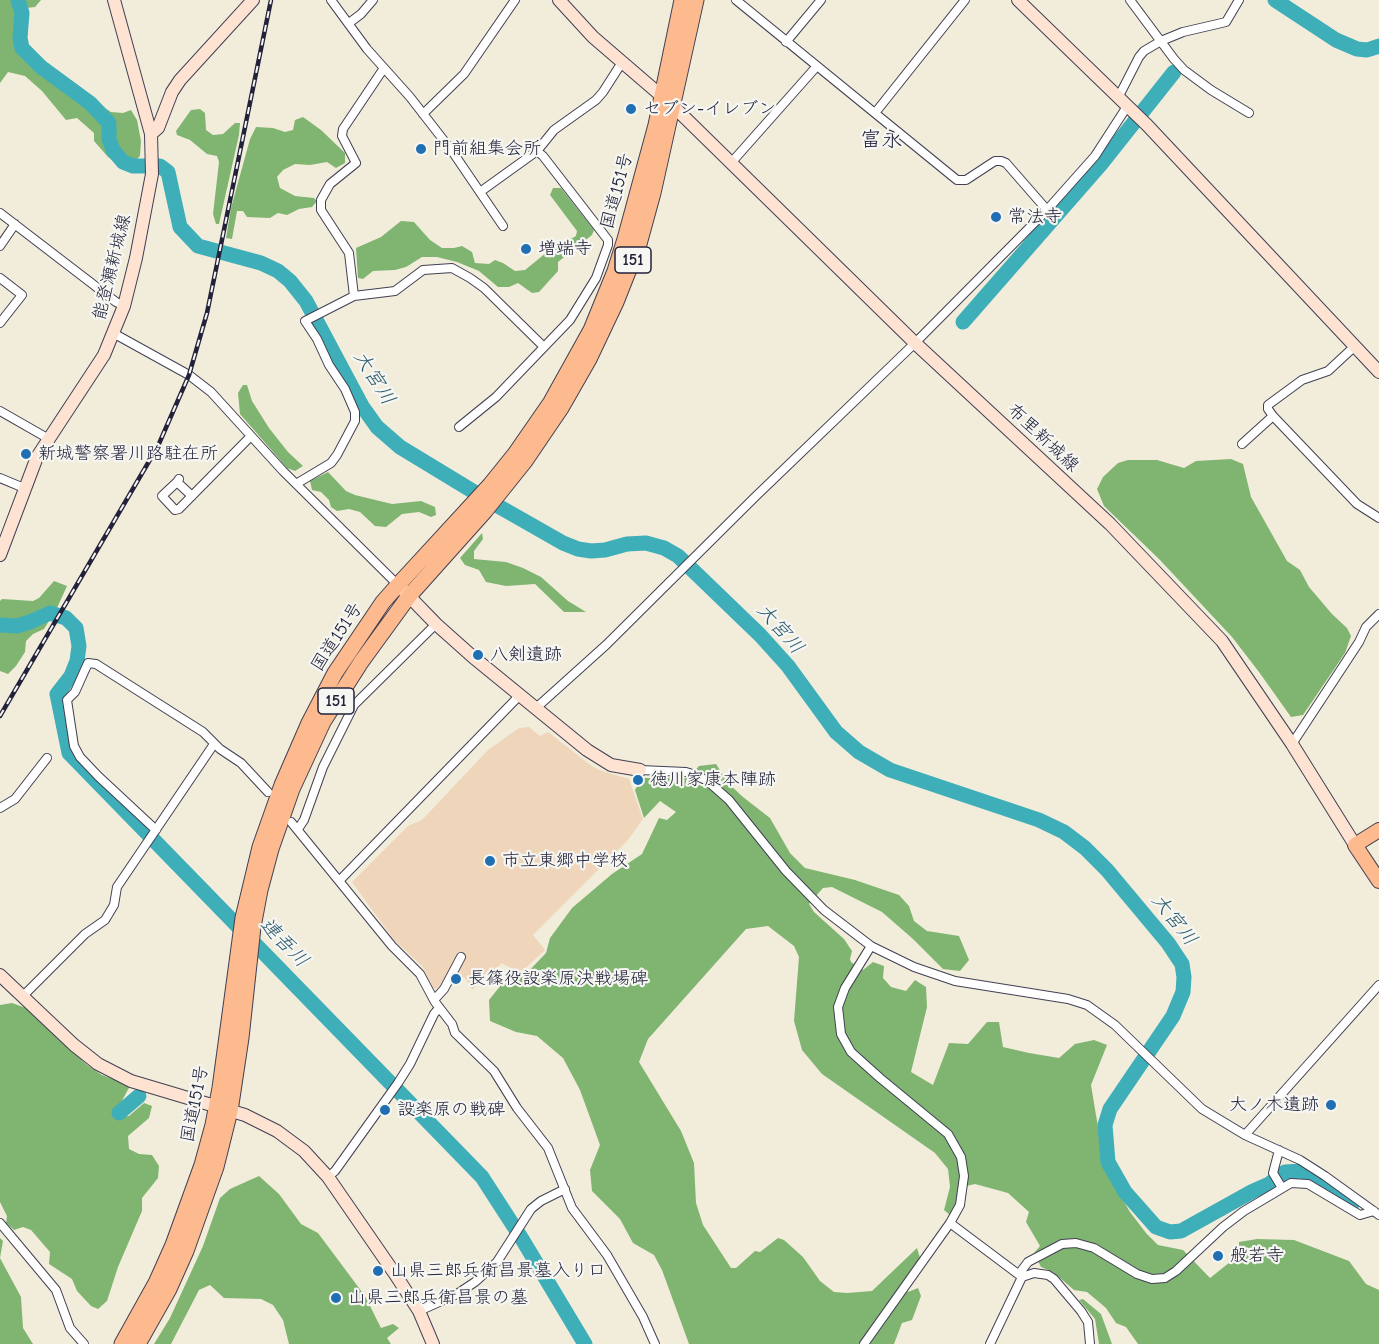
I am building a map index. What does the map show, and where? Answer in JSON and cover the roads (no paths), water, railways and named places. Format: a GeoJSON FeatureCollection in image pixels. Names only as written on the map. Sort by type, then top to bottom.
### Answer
{"type":"FeatureCollection","features":[{"type":"Feature","properties":{"kind":"highway","name":"国道151号"},"geometry":{"type":"LineString","coordinates":[[667,100],[682,0]]}},
{"type":"Feature","properties":{"kind":"highway","name":"国道151号"},"geometry":{"type":"LineString","coordinates":[[138,1344],[169,1289],[186,1251],[216,1167],[243,953],[269,818],[302,740],[335,673],[398,585],[495,488],[565,378],[591,330],[608,290],[625,239],[656,125],[667,100],[696,0]]}},
{"type":"Feature","properties":{"kind":"highway","name":"国道151号"},"geometry":{"type":"LineString","coordinates":[[248,922],[292,789],[308,753],[339,696],[384,628],[478,507]]}},
{"type":"Feature","properties":{"kind":"highway","name":"国道151号"},"geometry":{"type":"LineString","coordinates":[[122,1344],[173,1245],[223,1108]]}},
{"type":"Feature","properties":{"kind":"main road"},"geometry":{"type":"LineString","coordinates":[[1379,830],[1355,845],[1379,881]]}},
{"type":"Feature","properties":{"kind":"street","name":"能登瀬新城線"},"geometry":{"type":"LineString","coordinates":[[0,555],[37,457],[96,369],[113,333],[124,306],[136,258],[152,174],[151,134],[114,0]]}},
{"type":"Feature","properties":{"kind":"street"},"geometry":{"type":"LineString","coordinates":[[151,134],[158,128],[172,92],[180,80],[253,0]]}},
{"type":"Feature","properties":{"kind":"street"},"geometry":{"type":"LineString","coordinates":[[331,0],[423,114],[503,226]]}},
{"type":"Feature","properties":{"kind":"street"},"geometry":{"type":"LineString","coordinates":[[349,23],[361,14],[373,0]]}},
{"type":"Feature","properties":{"kind":"street"},"geometry":{"type":"LineString","coordinates":[[423,114],[464,74],[515,0]]}},
{"type":"Feature","properties":{"kind":"street","name":"布里新城線"},"geometry":{"type":"LineString","coordinates":[[559,0],[593,37],[667,100],[915,343],[1110,524],[1222,641],[1292,744],[1355,845]]}},
{"type":"Feature","properties":{"kind":"street"},"geometry":{"type":"LineString","coordinates":[[736,0],[957,180],[966,180],[995,161],[1006,163],[1047,210]]}},
{"type":"Feature","properties":{"kind":"street"},"geometry":{"type":"LineString","coordinates":[[786,42],[821,0]]}},
{"type":"Feature","properties":{"kind":"street"},"geometry":{"type":"LineString","coordinates":[[874,113],[965,0]]}},
{"type":"Feature","properties":{"kind":"street"},"geometry":{"type":"LineString","coordinates":[[1018,0],[1148,125],[1379,372]]}},
{"type":"Feature","properties":{"kind":"street"},"geometry":{"type":"LineString","coordinates":[[1130,0],[1184,70],[1249,113]]}},
{"type":"Feature","properties":{"kind":"street"},"geometry":{"type":"LineString","coordinates":[[536,708],[606,645],[915,343],[1047,210],[1095,156],[1127,105],[1139,57],[1144,51],[1183,32],[1226,22],[1239,0]]}},
{"type":"Feature","properties":{"kind":"street"},"geometry":{"type":"LineString","coordinates":[[480,192],[537,151],[554,130],[603,92],[624,63]]}},
{"type":"Feature","properties":{"kind":"street"},"geometry":{"type":"LineString","coordinates":[[731,163],[817,66]]}},
{"type":"Feature","properties":{"kind":"street"},"geometry":{"type":"LineString","coordinates":[[354,296],[349,253],[321,210],[321,200],[330,184],[356,163],[342,136],[343,129],[384,68]]}},
{"type":"Feature","properties":{"kind":"street"},"geometry":{"type":"LineString","coordinates":[[459,427],[496,397],[570,320],[596,278],[608,245],[608,240],[537,151]]}},
{"type":"Feature","properties":{"kind":"street"},"geometry":{"type":"LineString","coordinates":[[0,213],[97,288],[124,306]]}},
{"type":"Feature","properties":{"kind":"street"},"geometry":{"type":"LineString","coordinates":[[0,246],[15,224]]}},
{"type":"Feature","properties":{"kind":"street"},"geometry":{"type":"LineString","coordinates":[[296,484],[331,463],[355,421],[356,412],[305,321],[354,296],[395,291],[423,270],[452,268],[484,288],[544,347]]}},
{"type":"Feature","properties":{"kind":"street"},"geometry":{"type":"LineString","coordinates":[[0,278],[22,295],[0,323]]}},
{"type":"Feature","properties":{"kind":"street"},"geometry":{"type":"LineString","coordinates":[[113,333],[189,375],[211,392],[296,484],[436,624],[600,760],[622,768],[686,772],[699,776],[729,800],[786,871],[824,910],[871,946],[914,967],[955,981],[1068,999],[1088,1005],[1115,1025],[1202,1109],[1245,1135],[1279,1150],[1325,1176],[1376,1213]]}},
{"type":"Feature","properties":{"kind":"street"},"geometry":{"type":"LineString","coordinates":[[1355,346],[1328,371],[1302,380],[1268,405],[1268,409],[1357,504],[1379,518]]}},
{"type":"Feature","properties":{"kind":"street"},"geometry":{"type":"LineString","coordinates":[[0,411],[49,439]]}},
{"type":"Feature","properties":{"kind":"street"},"geometry":{"type":"LineString","coordinates":[[1242,444],[1274,416]]}},
{"type":"Feature","properties":{"kind":"street"},"geometry":{"type":"LineString","coordinates":[[192,496],[178,480],[162,496],[176,510],[179,509],[192,496],[251,436]]}},
{"type":"Feature","properties":{"kind":"street"},"geometry":{"type":"LineString","coordinates":[[0,478],[24,488]]}},
{"type":"Feature","properties":{"kind":"street"},"geometry":{"type":"LineString","coordinates":[[1292,744],[1359,642],[1366,627],[1379,614]]}},
{"type":"Feature","properties":{"kind":"street"},"geometry":{"type":"LineString","coordinates":[[298,829],[304,820],[323,768],[354,705],[436,624]]}},
{"type":"Feature","properties":{"kind":"street"},"geometry":{"type":"LineString","coordinates":[[155,831],[98,776],[80,757],[74,746],[66,700],[75,692],[88,663],[96,664],[184,718],[241,764],[268,792]]}},
{"type":"Feature","properties":{"kind":"street"},"geometry":{"type":"LineString","coordinates":[[340,880],[520,695]]}},
{"type":"Feature","properties":{"kind":"street"},"geometry":{"type":"LineString","coordinates":[[23,996],[85,934],[105,920],[114,905],[117,887],[214,744]]}},
{"type":"Feature","properties":{"kind":"street"},"geometry":{"type":"LineString","coordinates":[[0,808],[15,799],[47,758]]}},
{"type":"Feature","properties":{"kind":"street"},"geometry":{"type":"LineString","coordinates":[[291,822],[392,945],[420,974],[460,1040],[494,1071],[522,1116],[548,1148],[572,1208],[607,1255],[647,1324],[655,1344]]}},
{"type":"Feature","properties":{"kind":"street"},"geometry":{"type":"LineString","coordinates":[[864,1344],[950,1223],[960,1205],[964,1176],[961,1157],[948,1134],[851,1052],[841,1034],[838,1007],[845,988],[871,946]]}},
{"type":"Feature","properties":{"kind":"street"},"geometry":{"type":"LineString","coordinates":[[434,1000],[444,988],[461,957]]}},
{"type":"Feature","properties":{"kind":"street"},"geometry":{"type":"LineString","coordinates":[[0,975],[74,1045],[98,1064],[131,1080],[223,1108],[260,1122],[290,1140],[319,1165],[328,1177],[419,1311],[434,1344]]}},
{"type":"Feature","properties":{"kind":"street"},"geometry":{"type":"LineString","coordinates":[[1245,1135],[1379,985]]}},
{"type":"Feature","properties":{"kind":"street"},"geometry":{"type":"LineString","coordinates":[[328,1177],[335,1172],[398,1083],[439,1008]]}},
{"type":"Feature","properties":{"kind":"street"},"geometry":{"type":"LineString","coordinates":[[1279,1150],[1273,1173],[1281,1186]]}},
{"type":"Feature","properties":{"kind":"street"},"geometry":{"type":"LineString","coordinates":[[990,1344],[1028,1262],[1062,1244],[1076,1243],[1094,1248],[1137,1274],[1152,1279],[1165,1278],[1176,1271],[1237,1216],[1281,1186],[1300,1182],[1308,1184],[1360,1215],[1376,1213]]}},
{"type":"Feature","properties":{"kind":"street"},"geometry":{"type":"LineString","coordinates":[[419,1311],[458,1293],[475,1282],[496,1262],[531,1209],[541,1201],[565,1189]]}},
{"type":"Feature","properties":{"kind":"street"},"geometry":{"type":"LineString","coordinates":[[0,1223],[56,1290],[70,1328],[84,1344]]}},
{"type":"Feature","properties":{"kind":"street"},"geometry":{"type":"LineString","coordinates":[[950,1223],[1021,1275],[1034,1273],[1048,1275],[1054,1279],[1088,1322],[1090,1344]]}},
{"type":"Feature","properties":{"kind":"waterway","name":"大宮川"},"geometry":{"type":"LineString","coordinates":[[18,0],[22,13],[20,38],[22,48],[41,67],[90,103],[109,123],[109,139],[113,150],[123,162],[133,166],[160,166],[168,172],[180,227],[198,246],[261,263],[278,271],[290,281],[306,301],[362,406],[377,427],[400,447],[484,498],[563,543],[578,549],[605,550],[627,544],[646,543],[664,548],[678,556],[760,635],[788,666],[836,732],[859,752],[890,770],[1039,820],[1064,832],[1085,848],[1107,870],[1168,943],[1182,964],[1184,977],[1183,992],[1173,1016],[1110,1109],[1105,1125],[1108,1162],[1125,1192],[1156,1227],[1170,1232],[1181,1231],[1269,1184],[1285,1172],[1303,1171],[1317,1178],[1352,1204]]}},
{"type":"Feature","properties":{"kind":"waterway"},"geometry":{"type":"LineString","coordinates":[[1275,0],[1336,40],[1357,49],[1367,50],[1379,46]]}},
{"type":"Feature","properties":{"kind":"waterway"},"geometry":{"type":"LineString","coordinates":[[963,322],[1101,164],[1174,72]]}},
{"type":"Feature","properties":{"kind":"waterway","name":"連吾川"},"geometry":{"type":"LineString","coordinates":[[0,625],[17,626],[50,613],[66,618],[76,628],[79,646],[77,661],[71,676],[57,694],[69,753],[482,1177],[585,1344]]}},
{"type":"Feature","properties":{"kind":"waterway"},"geometry":{"type":"LineString","coordinates":[[119,1113],[139,1096]]}},
{"type":"Feature","properties":{"kind":"railway"},"geometry":{"type":"LineString","coordinates":[[0,716],[158,446],[189,375],[207,313],[271,0]]}},
{"type":"Feature","properties":{"kind":"place","name":"セブン-イレブン"},"geometry":{"type":"Point","coordinates":[631,109]}},
{"type":"Feature","properties":{"kind":"place","name":"門前組集会所"},"geometry":{"type":"Point","coordinates":[421,149]}},
{"type":"Feature","properties":{"kind":"place","name":"常法寺"},"geometry":{"type":"Point","coordinates":[996,217]}},
{"type":"Feature","properties":{"kind":"place","name":"増端寺"},"geometry":{"type":"Point","coordinates":[526,249]}},
{"type":"Feature","properties":{"kind":"place","name":"新城警察署川路駐在所"},"geometry":{"type":"Point","coordinates":[26,454]}},
{"type":"Feature","properties":{"kind":"place","name":"八剣遺跡"},"geometry":{"type":"Point","coordinates":[478,655]}},
{"type":"Feature","properties":{"kind":"place","name":"徳川家康本陣跡"},"geometry":{"type":"Point","coordinates":[638,780]}},
{"type":"Feature","properties":{"kind":"place","name":"市立東郷中学校"},"geometry":{"type":"Point","coordinates":[490,861]}},
{"type":"Feature","properties":{"kind":"place","name":"長篠役設楽原決戦場碑"},"geometry":{"type":"Point","coordinates":[456,979]}},
{"type":"Feature","properties":{"kind":"place","name":"大ノ木遺跡"},"geometry":{"type":"Point","coordinates":[1331,1105]}},
{"type":"Feature","properties":{"kind":"place","name":"設楽原の戦碑"},"geometry":{"type":"Point","coordinates":[385,1110]}},
{"type":"Feature","properties":{"kind":"place","name":"般若寺"},"geometry":{"type":"Point","coordinates":[1218,1256]}},
{"type":"Feature","properties":{"kind":"place","name":"山県三郎兵衛昌景墓入り口"},"geometry":{"type":"Point","coordinates":[378,1271]}},
{"type":"Feature","properties":{"kind":"place","name":"山県三郎兵衛昌景の墓"},"geometry":{"type":"Point","coordinates":[336,1298]}},
{"type":"Feature","properties":{"kind":"district","name":"富永"},"geometry":{"type":"Point","coordinates":[881,140]}}]}
